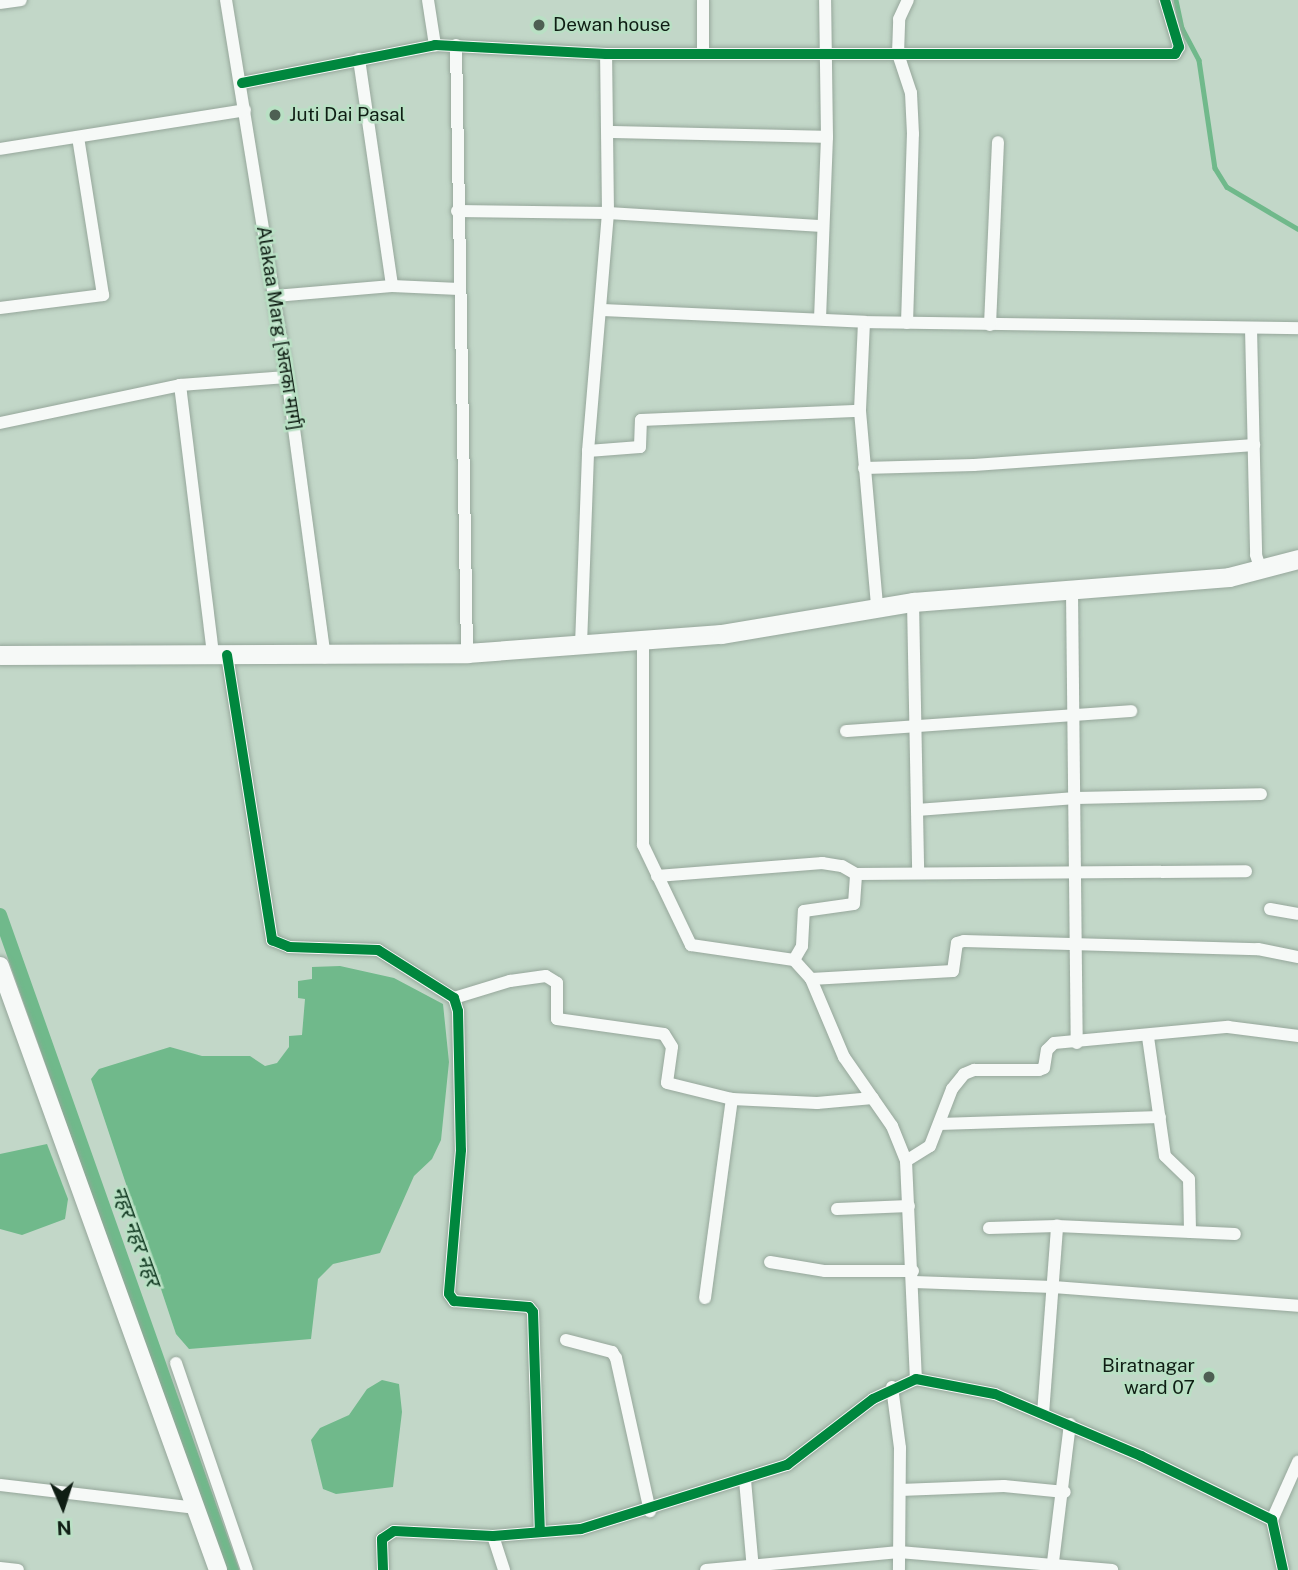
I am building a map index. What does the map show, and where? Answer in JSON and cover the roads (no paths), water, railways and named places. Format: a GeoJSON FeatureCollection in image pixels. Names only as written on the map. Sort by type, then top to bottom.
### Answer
{"type":"FeatureCollection","features":[{"type":"Feature","properties":{"kind":"main road"},"geometry":{"type":"LineString","coordinates":[[0,655],[325,657],[467,653],[581,645],[721,634],[913,602],[1228,577],[1298,559]]}},
{"type":"Feature","properties":{"kind":"main road"},"geometry":{"type":"LineString","coordinates":[[0,966],[218,1570]]}},
{"type":"Feature","properties":{"kind":"street"},"geometry":{"type":"LineString","coordinates":[[0,3],[20,0]]}},
{"type":"Feature","properties":{"kind":"street","name":"Alakaa Marg [अलका मार्ग]"},"geometry":{"type":"LineString","coordinates":[[226,0],[242,83],[288,377],[325,657]]}},
{"type":"Feature","properties":{"kind":"street"},"geometry":{"type":"LineString","coordinates":[[428,0],[435,45]]}},
{"type":"Feature","properties":{"kind":"street"},"geometry":{"type":"LineString","coordinates":[[703,0],[703,54]]}},
{"type":"Feature","properties":{"kind":"street"},"geometry":{"type":"LineString","coordinates":[[820,319],[827,137],[825,0]]}},
{"type":"Feature","properties":{"kind":"street"},"geometry":{"type":"LineString","coordinates":[[907,323],[913,134],[911,93],[898,54],[899,19],[908,0]]}},
{"type":"Feature","properties":{"kind":"street"},"geometry":{"type":"LineString","coordinates":[[242,83],[435,45],[606,54],[1175,54],[1178,47],[1165,0]]}},
{"type":"Feature","properties":{"kind":"street"},"geometry":{"type":"LineString","coordinates":[[456,45],[467,653]]}},
{"type":"Feature","properties":{"kind":"street"},"geometry":{"type":"LineString","coordinates":[[581,645],[588,451],[603,310],[608,214],[606,54]]}},
{"type":"Feature","properties":{"kind":"street"},"geometry":{"type":"LineString","coordinates":[[359,59],[392,286]]}},
{"type":"Feature","properties":{"kind":"street"},"geometry":{"type":"LineString","coordinates":[[0,149],[245,110]]}},
{"type":"Feature","properties":{"kind":"street"},"geometry":{"type":"LineString","coordinates":[[608,131],[827,137]]}},
{"type":"Feature","properties":{"kind":"street"},"geometry":{"type":"LineString","coordinates":[[0,308],[103,295],[78,138]]}},
{"type":"Feature","properties":{"kind":"street"},"geometry":{"type":"LineString","coordinates":[[990,325],[998,142]]}},
{"type":"Feature","properties":{"kind":"street"},"geometry":{"type":"LineString","coordinates":[[457,211],[608,214],[823,226]]}},
{"type":"Feature","properties":{"kind":"street"},"geometry":{"type":"LineString","coordinates":[[275,296],[392,286],[459,289]]}},
{"type":"Feature","properties":{"kind":"street"},"geometry":{"type":"LineString","coordinates":[[603,310],[864,322],[1298,328]]}},
{"type":"Feature","properties":{"kind":"street"},"geometry":{"type":"LineString","coordinates":[[864,322],[860,411],[877,606]]}},
{"type":"Feature","properties":{"kind":"street"},"geometry":{"type":"LineString","coordinates":[[1251,328],[1261,570]]}},
{"type":"Feature","properties":{"kind":"street"},"geometry":{"type":"LineString","coordinates":[[0,423],[180,385],[288,377]]}},
{"type":"Feature","properties":{"kind":"street"},"geometry":{"type":"LineString","coordinates":[[180,385],[220,655],[272,940],[289,947],[378,950],[453,998],[461,1041],[461,1150],[449,1294],[454,1301],[529,1307],[533,1312],[540,1531]]}},
{"type":"Feature","properties":{"kind":"street"},"geometry":{"type":"LineString","coordinates":[[588,451],[640,447],[641,419],[860,411]]}},
{"type":"Feature","properties":{"kind":"street"},"geometry":{"type":"LineString","coordinates":[[864,468],[974,466],[1254,445]]}},
{"type":"Feature","properties":{"kind":"street"},"geometry":{"type":"LineString","coordinates":[[1072,591],[1077,1043]]}},
{"type":"Feature","properties":{"kind":"street"},"geometry":{"type":"LineString","coordinates":[[913,602],[918,873]]}},
{"type":"Feature","properties":{"kind":"street"},"geometry":{"type":"LineString","coordinates":[[643,640],[643,845],[691,945],[794,960],[811,979],[844,1057],[892,1126],[906,1161],[914,1277],[916,1379]]}},
{"type":"Feature","properties":{"kind":"street"},"geometry":{"type":"LineString","coordinates":[[846,731],[1075,712],[1131,711]]}},
{"type":"Feature","properties":{"kind":"street"},"geometry":{"type":"LineString","coordinates":[[917,810],[1076,798],[1261,794]]}},
{"type":"Feature","properties":{"kind":"street"},"geometry":{"type":"LineString","coordinates":[[657,876],[822,863],[856,874],[1246,871]]}},
{"type":"Feature","properties":{"kind":"street"},"geometry":{"type":"LineString","coordinates":[[794,960],[802,946],[804,911],[854,904],[856,874]]}},
{"type":"Feature","properties":{"kind":"street"},"geometry":{"type":"LineString","coordinates":[[1270,909],[1298,914]]}},
{"type":"Feature","properties":{"kind":"street"},"geometry":{"type":"LineString","coordinates":[[811,979],[953,971],[957,943],[964,941],[1258,950],[1298,957]]}},
{"type":"Feature","properties":{"kind":"street"},"geometry":{"type":"LineString","coordinates":[[453,998],[510,981],[546,975],[557,983],[557,1019],[664,1034],[672,1047],[667,1083],[732,1099],[817,1102],[873,1098]]}},
{"type":"Feature","properties":{"kind":"street"},"geometry":{"type":"LineString","coordinates":[[906,1161],[930,1146],[952,1089],[964,1074],[974,1070],[1039,1070],[1047,1062],[1050,1045],[1228,1027],[1298,1036]]}},
{"type":"Feature","properties":{"kind":"street"},"geometry":{"type":"LineString","coordinates":[[1148,1037],[1165,1156],[1189,1180],[1190,1232]]}},
{"type":"Feature","properties":{"kind":"street"},"geometry":{"type":"LineString","coordinates":[[705,1298],[732,1099]]}},
{"type":"Feature","properties":{"kind":"street"},"geometry":{"type":"LineString","coordinates":[[939,1124],[1160,1117]]}},
{"type":"Feature","properties":{"kind":"street"},"geometry":{"type":"LineString","coordinates":[[837,1209],[909,1206]]}},
{"type":"Feature","properties":{"kind":"street"},"geometry":{"type":"LineString","coordinates":[[1043,1414],[1057,1226]]}},
{"type":"Feature","properties":{"kind":"street"},"geometry":{"type":"LineString","coordinates":[[989,1228],[1057,1226],[1235,1234]]}},
{"type":"Feature","properties":{"kind":"street"},"geometry":{"type":"LineString","coordinates":[[770,1262],[825,1271],[1298,1306]]}},
{"type":"Feature","properties":{"kind":"street"},"geometry":{"type":"LineString","coordinates":[[566,1340],[612,1352],[616,1358],[650,1511]]}},
{"type":"Feature","properties":{"kind":"street"},"geometry":{"type":"LineString","coordinates":[[176,1363],[247,1570]]}},
{"type":"Feature","properties":{"kind":"street"},"geometry":{"type":"LineString","coordinates":[[383,1570],[382,1539],[394,1531],[493,1536],[581,1529],[650,1511],[745,1480],[805,1455],[892,1387],[916,1379],[995,1394],[1070,1424],[1272,1520]]}},
{"type":"Feature","properties":{"kind":"street"},"geometry":{"type":"LineString","coordinates":[[892,1387],[900,1490],[899,1570]]}},
{"type":"Feature","properties":{"kind":"street"},"geometry":{"type":"LineString","coordinates":[[1052,1567],[1065,1492],[1070,1424]]}},
{"type":"Feature","properties":{"kind":"street"},"geometry":{"type":"LineString","coordinates":[[1283,1570],[1272,1520],[1298,1462]]}},
{"type":"Feature","properties":{"kind":"street"},"geometry":{"type":"LineString","coordinates":[[745,1480],[753,1567]]}},
{"type":"Feature","properties":{"kind":"street"},"geometry":{"type":"LineString","coordinates":[[0,1485],[195,1508]]}},
{"type":"Feature","properties":{"kind":"street"},"geometry":{"type":"LineString","coordinates":[[900,1490],[1003,1486],[1065,1492]]}},
{"type":"Feature","properties":{"kind":"street"},"geometry":{"type":"LineString","coordinates":[[493,1536],[504,1570]]}},
{"type":"Feature","properties":{"kind":"street"},"geometry":{"type":"LineString","coordinates":[[706,1570],[899,1552],[1112,1570]]}},
{"type":"Feature","properties":{"kind":"street"},"geometry":{"type":"LineString","coordinates":[[0,1568],[18,1570]]}},
{"type":"Feature","properties":{"kind":"waterway"},"geometry":{"type":"LineString","coordinates":[[1176,0],[1182,28],[1199,60],[1215,168],[1227,187],[1298,229]]}},
{"type":"Feature","properties":{"kind":"waterway","name":"नहर नहर नहर"},"geometry":{"type":"LineString","coordinates":[[0,915],[232,1570]]}},
{"type":"Feature","properties":{"kind":"place","name":"Dewan house"},"geometry":{"type":"Point","coordinates":[539,25]}},
{"type":"Feature","properties":{"kind":"place","name":"Juti Dai Pasal"},"geometry":{"type":"Point","coordinates":[275,115]}},
{"type":"Feature","properties":{"kind":"place","name":"Biratnagar ward 07"},"geometry":{"type":"Point","coordinates":[1209,1377]}}]}
